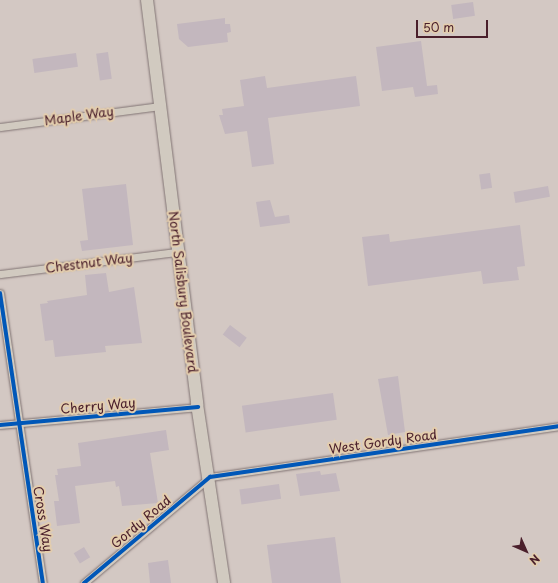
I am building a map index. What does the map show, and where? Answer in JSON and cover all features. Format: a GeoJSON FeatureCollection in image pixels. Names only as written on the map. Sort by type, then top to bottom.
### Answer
{"type":"FeatureCollection","features":[{"type":"Feature","properties":{"kind":"main road","name":"North Salisbury Boulevard"},"geometry":{"type":"LineString","coordinates":[[147,0],[177,252],[224,583]]}},
{"type":"Feature","properties":{"kind":"street","name":"Maple Way"},"geometry":{"type":"LineString","coordinates":[[0,127],[159,106]]}},
{"type":"Feature","properties":{"kind":"street","name":"Chestnut Way"},"geometry":{"type":"LineString","coordinates":[[0,274],[177,252]]}},
{"type":"Feature","properties":{"kind":"street","name":"Cross Way"},"geometry":{"type":"LineString","coordinates":[[0,293],[18,423],[44,583]]}},
{"type":"Feature","properties":{"kind":"street","name":"Cherry Way"},"geometry":{"type":"LineString","coordinates":[[0,425],[198,407]]}},
{"type":"Feature","properties":{"kind":"street","name":"West Gordy Road"},"geometry":{"type":"LineString","coordinates":[[210,477],[558,426]]}},
{"type":"Feature","properties":{"kind":"street","name":"Gordy Road"},"geometry":{"type":"LineString","coordinates":[[84,583],[210,477]]}},
{"type":"Feature","properties":{"kind":"building"},"geometry":{"type":"Polygon","coordinates":[[[473,2],[475,16],[453,19],[451,5],[473,2]]]}},
{"type":"Feature","properties":{"kind":"building"},"geometry":{"type":"Polygon","coordinates":[[[225,18],[225,24],[230,24],[231,32],[227,33],[228,42],[188,47],[179,39],[177,24],[225,18]]]}},
{"type":"Feature","properties":{"kind":"building"},"geometry":{"type":"Polygon","coordinates":[[[421,41],[427,86],[437,85],[438,94],[415,97],[413,87],[382,91],[376,47],[421,41]]]}},
{"type":"Feature","properties":{"kind":"building"},"geometry":{"type":"Polygon","coordinates":[[[108,52],[112,79],[100,80],[96,54],[108,52]]]}},
{"type":"Feature","properties":{"kind":"building"},"geometry":{"type":"Polygon","coordinates":[[[76,53],[78,67],[34,73],[32,59],[76,53]]]}},
{"type":"Feature","properties":{"kind":"building"},"geometry":{"type":"Polygon","coordinates":[[[265,76],[267,88],[356,76],[360,106],[268,118],[274,164],[252,167],[247,131],[225,134],[219,115],[223,115],[222,109],[244,106],[240,80],[265,76]]]}},
{"type":"Feature","properties":{"kind":"building"},"geometry":{"type":"Polygon","coordinates":[[[490,173],[492,188],[481,189],[479,175],[490,173]]]}},
{"type":"Feature","properties":{"kind":"building"},"geometry":{"type":"Polygon","coordinates":[[[126,184],[133,245],[82,251],[80,241],[88,240],[82,189],[126,184]]]}},
{"type":"Feature","properties":{"kind":"building"},"geometry":{"type":"Polygon","coordinates":[[[548,186],[550,197],[515,203],[514,192],[548,186]]]}},
{"type":"Feature","properties":{"kind":"building"},"geometry":{"type":"Polygon","coordinates":[[[270,200],[275,217],[289,215],[290,223],[260,227],[256,202],[270,200]]]}},
{"type":"Feature","properties":{"kind":"building"},"geometry":{"type":"Polygon","coordinates":[[[520,225],[525,266],[517,267],[519,280],[483,284],[481,271],[368,286],[362,237],[389,234],[390,242],[520,225]]]}},
{"type":"Feature","properties":{"kind":"building"},"geometry":{"type":"Polygon","coordinates":[[[106,273],[109,292],[134,287],[142,343],[105,346],[106,352],[55,357],[53,340],[45,341],[40,304],[48,303],[47,301],[87,295],[85,275],[106,273]]]}},
{"type":"Feature","properties":{"kind":"building"},"geometry":{"type":"Polygon","coordinates":[[[230,325],[247,338],[240,347],[223,335],[230,325]]]}},
{"type":"Feature","properties":{"kind":"building"},"geometry":{"type":"Polygon","coordinates":[[[398,376],[405,432],[388,435],[378,379],[398,376]]]}},
{"type":"Feature","properties":{"kind":"building"},"geometry":{"type":"Polygon","coordinates":[[[333,393],[337,420],[246,433],[242,406],[333,393]]]}},
{"type":"Feature","properties":{"kind":"building"},"geometry":{"type":"Polygon","coordinates":[[[166,430],[169,450],[150,453],[158,503],[122,506],[119,486],[116,487],[115,481],[75,486],[80,523],[57,526],[54,501],[59,501],[55,475],[58,475],[57,469],[81,466],[78,443],[166,430]]]}},
{"type":"Feature","properties":{"kind":"building"},"geometry":{"type":"Polygon","coordinates":[[[320,471],[321,475],[336,473],[340,491],[300,496],[296,474],[320,471]]]}},
{"type":"Feature","properties":{"kind":"building"},"geometry":{"type":"Polygon","coordinates":[[[279,484],[281,499],[241,504],[239,490],[279,484]]]}},
{"type":"Feature","properties":{"kind":"building"},"geometry":{"type":"Polygon","coordinates":[[[335,537],[341,583],[272,583],[267,545],[335,537]]]}},
{"type":"Feature","properties":{"kind":"building"},"geometry":{"type":"Polygon","coordinates":[[[84,547],[90,557],[80,563],[74,553],[84,547]]]}},
{"type":"Feature","properties":{"kind":"building"},"geometry":{"type":"Polygon","coordinates":[[[168,560],[171,583],[150,583],[148,563],[168,560]]]}},
{"type":"Feature","properties":{"kind":"cycle path"},"geometry":{"type":"LineString","coordinates":[[0,293],[43,583]]}},
{"type":"Feature","properties":{"kind":"cycle path"},"geometry":{"type":"LineString","coordinates":[[0,425],[198,407]]}},
{"type":"Feature","properties":{"kind":"cycle path"},"geometry":{"type":"LineString","coordinates":[[84,583],[210,477],[558,426]]}}]}
